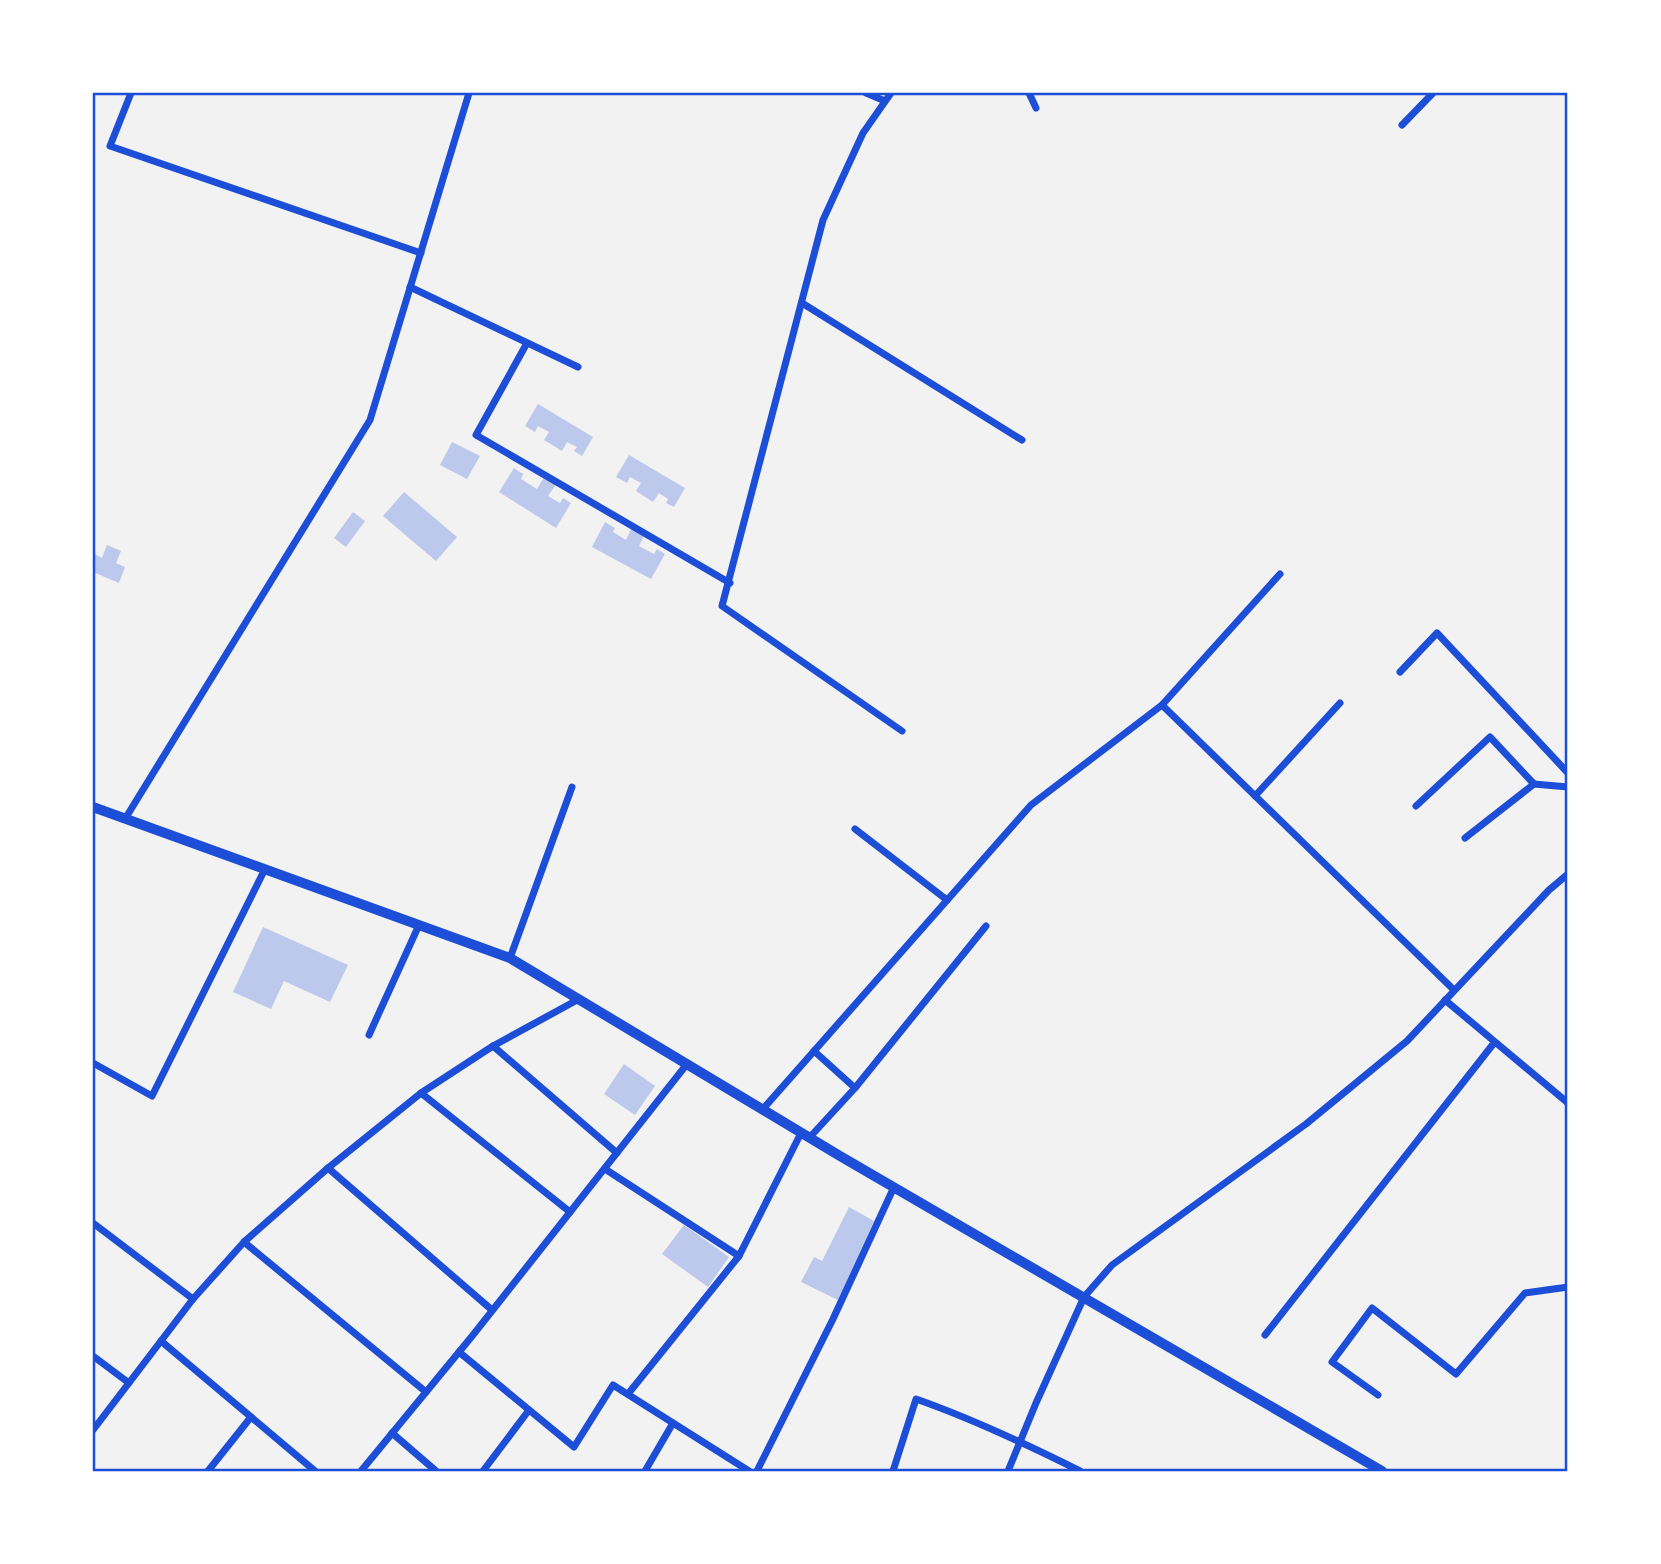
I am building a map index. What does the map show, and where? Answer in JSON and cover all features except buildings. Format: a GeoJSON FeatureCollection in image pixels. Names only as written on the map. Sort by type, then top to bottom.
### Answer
{"type":"FeatureCollection","features":[{"type":"Feature","properties":{"kind":"street"},"geometry":{"type":"LineString","coordinates":[[131,93],[110,146],[421,253]]}},
{"type":"Feature","properties":{"kind":"street"},"geometry":{"type":"LineString","coordinates":[[125,819],[370,421],[470,93]]}},
{"type":"Feature","properties":{"kind":"street"},"geometry":{"type":"LineString","coordinates":[[866,93],[885,101]]}},
{"type":"Feature","properties":{"kind":"street"},"geometry":{"type":"LineString","coordinates":[[891,93],[863,133],[823,220],[722,606],[902,731]]}},
{"type":"Feature","properties":{"kind":"street"},"geometry":{"type":"LineString","coordinates":[[1029,93],[1037,108]]}},
{"type":"Feature","properties":{"kind":"street"},"geometry":{"type":"LineString","coordinates":[[1402,125],[1433,93]]}},
{"type":"Feature","properties":{"kind":"street"},"geometry":{"type":"LineString","coordinates":[[410,286],[578,367]]}},
{"type":"Feature","properties":{"kind":"street"},"geometry":{"type":"LineString","coordinates":[[802,303],[1022,440]]}},
{"type":"Feature","properties":{"kind":"street"},"geometry":{"type":"LineString","coordinates":[[527,343],[476,435],[730,583]]}},
{"type":"Feature","properties":{"kind":"street"},"geometry":{"type":"LineString","coordinates":[[763,1109],[1031,805],[1162,705],[1280,574]]}},
{"type":"Feature","properties":{"kind":"street"},"geometry":{"type":"LineString","coordinates":[[1400,672],[1437,633],[1568,773]]}},
{"type":"Feature","properties":{"kind":"street"},"geometry":{"type":"LineString","coordinates":[[1255,796],[1340,703]]}},
{"type":"Feature","properties":{"kind":"street"},"geometry":{"type":"LineString","coordinates":[[1162,705],[1454,990]]}},
{"type":"Feature","properties":{"kind":"street"},"geometry":{"type":"LineString","coordinates":[[1416,806],[1490,737],[1534,784],[1568,787]]}},
{"type":"Feature","properties":{"kind":"street"},"geometry":{"type":"LineString","coordinates":[[1465,838],[1534,784]]}},
{"type":"Feature","properties":{"kind":"street"},"geometry":{"type":"LineString","coordinates":[[510,958],[572,787]]}},
{"type":"Feature","properties":{"kind":"street"},"geometry":{"type":"LineString","coordinates":[[93,807],[510,958],[894,1187],[1382,1471]]}},
{"type":"Feature","properties":{"kind":"street"},"geometry":{"type":"LineString","coordinates":[[855,829],[947,900]]}},
{"type":"Feature","properties":{"kind":"street"},"geometry":{"type":"LineString","coordinates":[[93,1063],[152,1096],[265,869]]}},
{"type":"Feature","properties":{"kind":"street"},"geometry":{"type":"LineString","coordinates":[[1009,1471],[1084,1297],[1112,1265],[1306,1125],[1407,1041],[1549,890],[1567,877]]}},
{"type":"Feature","properties":{"kind":"street"},"geometry":{"type":"LineString","coordinates":[[369,1035],[419,925]]}},
{"type":"Feature","properties":{"kind":"street"},"geometry":{"type":"LineString","coordinates":[[628,1394],[739,1256],[806,1135],[855,1088],[986,926]]}},
{"type":"Feature","properties":{"kind":"street"},"geometry":{"type":"LineString","coordinates":[[93,1430],[193,1299],[244,1242],[328,1168],[421,1093],[494,1046],[579,999]]}},
{"type":"Feature","properties":{"kind":"street"},"geometry":{"type":"LineString","coordinates":[[1445,1000],[1568,1103]]}},
{"type":"Feature","properties":{"kind":"street"},"geometry":{"type":"LineString","coordinates":[[1265,1335],[1494,1043]]}},
{"type":"Feature","properties":{"kind":"street"},"geometry":{"type":"LineString","coordinates":[[494,1046],[617,1153]]}},
{"type":"Feature","properties":{"kind":"street"},"geometry":{"type":"LineString","coordinates":[[814,1051],[855,1088]]}},
{"type":"Feature","properties":{"kind":"street"},"geometry":{"type":"LineString","coordinates":[[361,1471],[687,1064]]}},
{"type":"Feature","properties":{"kind":"street"},"geometry":{"type":"LineString","coordinates":[[421,1093],[570,1212]]}},
{"type":"Feature","properties":{"kind":"street"},"geometry":{"type":"LineString","coordinates":[[328,1168],[492,1310]]}},
{"type":"Feature","properties":{"kind":"street"},"geometry":{"type":"LineString","coordinates":[[604,1169],[739,1256]]}},
{"type":"Feature","properties":{"kind":"street"},"geometry":{"type":"LineString","coordinates":[[757,1471],[833,1320],[894,1187]]}},
{"type":"Feature","properties":{"kind":"street"},"geometry":{"type":"LineString","coordinates":[[93,1223],[193,1299]]}},
{"type":"Feature","properties":{"kind":"street"},"geometry":{"type":"LineString","coordinates":[[244,1242],[426,1392]]}},
{"type":"Feature","properties":{"kind":"street"},"geometry":{"type":"LineString","coordinates":[[1378,1395],[1332,1362],[1372,1308],[1456,1374],[1525,1293],[1568,1287]]}},
{"type":"Feature","properties":{"kind":"street"},"geometry":{"type":"LineString","coordinates":[[161,1341],[315,1471]]}},
{"type":"Feature","properties":{"kind":"street"},"geometry":{"type":"LineString","coordinates":[[458,1352],[575,1447],[613,1385],[749,1471]]}},
{"type":"Feature","properties":{"kind":"street"},"geometry":{"type":"LineString","coordinates":[[93,1356],[129,1383]]}},
{"type":"Feature","properties":{"kind":"street"},"geometry":{"type":"LineString","coordinates":[[893,1471],[916,1399],[1021,1441],[1080,1471]]}},
{"type":"Feature","properties":{"kind":"street"},"geometry":{"type":"LineString","coordinates":[[483,1471],[529,1410]]}},
{"type":"Feature","properties":{"kind":"street"},"geometry":{"type":"LineString","coordinates":[[208,1471],[251,1418]]}},
{"type":"Feature","properties":{"kind":"street"},"geometry":{"type":"LineString","coordinates":[[645,1471],[673,1423]]}},
{"type":"Feature","properties":{"kind":"street"},"geometry":{"type":"LineString","coordinates":[[392,1433],[436,1471]]}}]}
